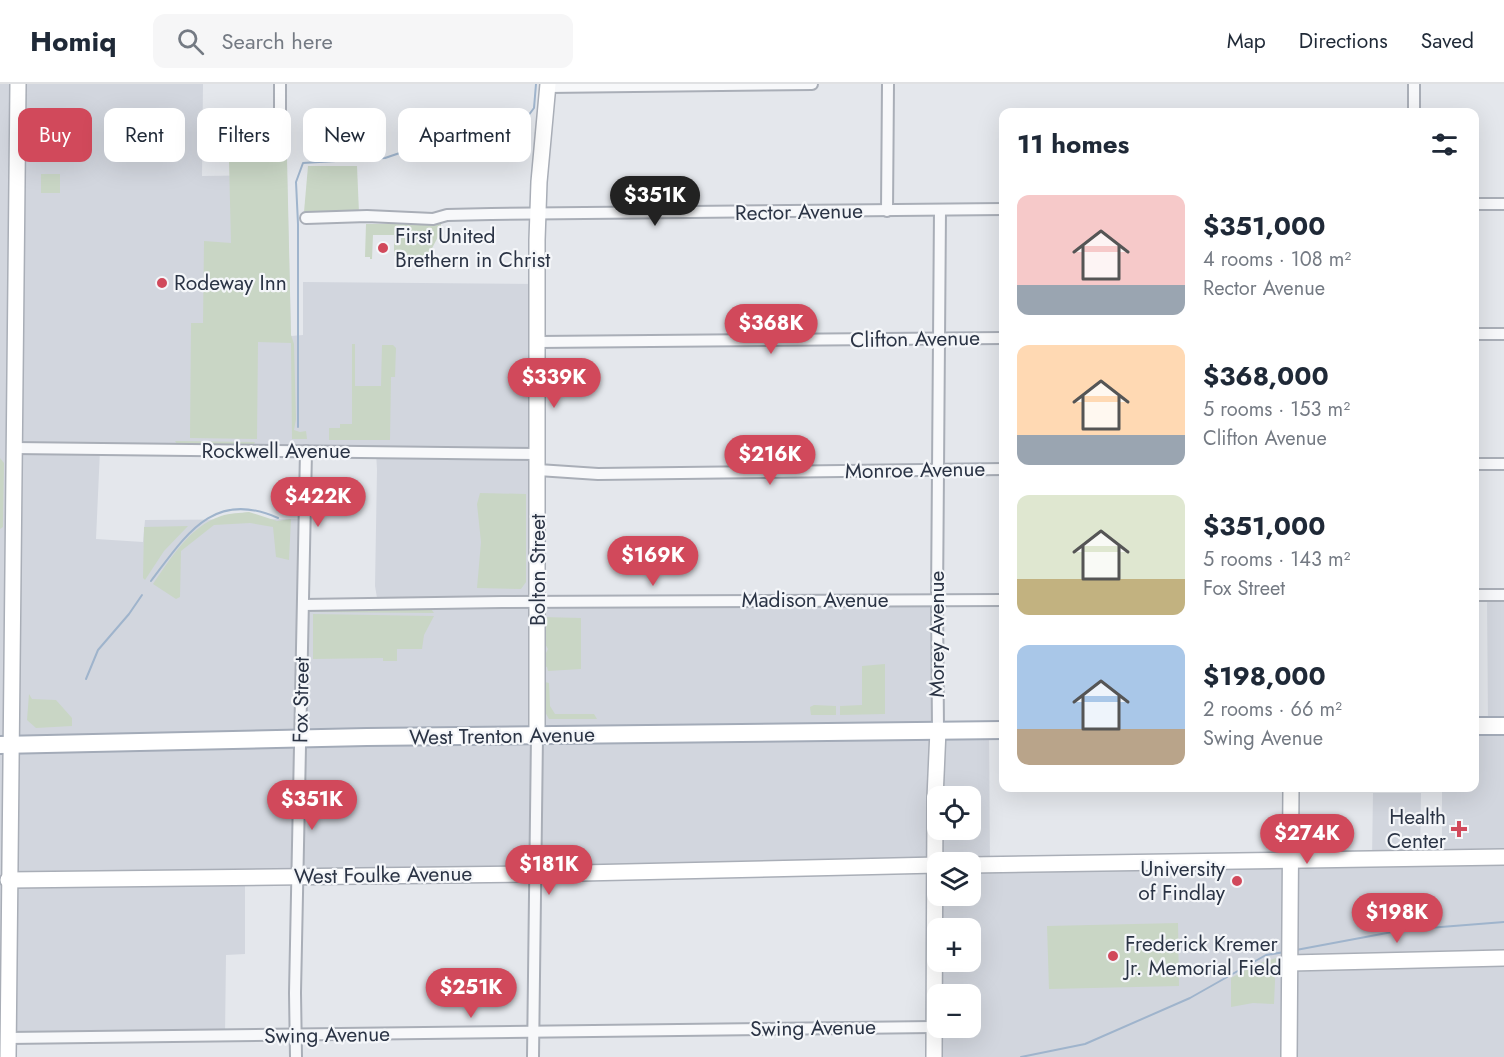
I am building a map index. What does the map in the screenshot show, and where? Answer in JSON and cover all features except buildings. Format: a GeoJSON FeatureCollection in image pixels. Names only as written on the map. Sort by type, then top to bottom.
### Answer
{"type":"FeatureCollection","features":[{"type":"Feature","properties":{"kind":"main road"},"geometry":{"type":"LineString","coordinates":[[1479,726],[1504,726]]}},
{"type":"Feature","properties":{"kind":"main road","name":"West Trenton Avenue"},"geometry":{"type":"LineString","coordinates":[[5,745],[537,735],[999,730]]}},
{"type":"Feature","properties":{"kind":"street"},"geometry":{"type":"LineString","coordinates":[[8,1057],[5,745],[14,448],[18,84]]}},
{"type":"Feature","properties":{"kind":"street"},"geometry":{"type":"LineString","coordinates":[[280,84],[280,108]]}},
{"type":"Feature","properties":{"kind":"street"},"geometry":{"type":"LineString","coordinates":[[548,85],[812,84]]}},
{"type":"Feature","properties":{"kind":"street"},"geometry":{"type":"LineString","coordinates":[[887,211],[888,84]]}},
{"type":"Feature","properties":{"kind":"street"},"geometry":{"type":"LineString","coordinates":[[1414,84],[1414,108]]}},
{"type":"Feature","properties":{"kind":"street","name":"Bolton Street"},"geometry":{"type":"LineString","coordinates":[[533,1057],[538,602],[538,214],[548,85]]}},
{"type":"Feature","properties":{"kind":"street"},"geometry":{"type":"LineString","coordinates":[[1479,204],[1504,204]]}},
{"type":"Feature","properties":{"kind":"street","name":"Morey Avenue"},"geometry":{"type":"LineString","coordinates":[[936,852],[940,210]]}},
{"type":"Feature","properties":{"kind":"street","name":"Rector Avenue"},"geometry":{"type":"LineString","coordinates":[[306,218],[367,216],[433,219],[447,215],[999,210]]}},
{"type":"Feature","properties":{"kind":"street"},"geometry":{"type":"LineString","coordinates":[[1479,334],[1504,334]]}},
{"type":"Feature","properties":{"kind":"street","name":"Clifton Avenue"},"geometry":{"type":"LineString","coordinates":[[538,342],[999,338]]}},
{"type":"Feature","properties":{"kind":"street","name":"Rockwell Avenue"},"geometry":{"type":"LineString","coordinates":[[14,448],[538,454]]}},
{"type":"Feature","properties":{"kind":"street","name":"Fox Street"},"geometry":{"type":"LineString","coordinates":[[296,1057],[306,452]]}},
{"type":"Feature","properties":{"kind":"street"},"geometry":{"type":"LineString","coordinates":[[1479,464],[1504,464]]}},
{"type":"Feature","properties":{"kind":"street","name":"Monroe Avenue"},"geometry":{"type":"LineString","coordinates":[[538,470],[593,474],[999,469]]}},
{"type":"Feature","properties":{"kind":"street"},"geometry":{"type":"LineString","coordinates":[[1479,595],[1504,595]]}},
{"type":"Feature","properties":{"kind":"street","name":"Madison Avenue"},"geometry":{"type":"LineString","coordinates":[[303,605],[999,600]]}},
{"type":"Feature","properties":{"kind":"street"},"geometry":{"type":"LineString","coordinates":[[1289,1057],[1291,792]]}},
{"type":"Feature","properties":{"kind":"street"},"geometry":{"type":"LineString","coordinates":[[981,865],[1504,857]]}},
{"type":"Feature","properties":{"kind":"street","name":"West Foulke Avenue"},"geometry":{"type":"LineString","coordinates":[[8,880],[535,874],[927,865]]}},
{"type":"Feature","properties":{"kind":"street","name":"Morey Avenue"},"geometry":{"type":"LineString","coordinates":[[935,906],[935,984]]}},
{"type":"Feature","properties":{"kind":"street"},"geometry":{"type":"LineString","coordinates":[[1291,954],[1504,958]]}},
{"type":"Feature","properties":{"kind":"street","name":"Swing Avenue"},"geometry":{"type":"LineString","coordinates":[[8,1038],[927,1027]]}},
{"type":"Feature","properties":{"kind":"street","name":"Morey Avenue"},"geometry":{"type":"LineString","coordinates":[[934,1038],[934,1057]]}},
{"type":"Feature","properties":{"kind":"shaded area"},"geometry":{"type":"Polygon","coordinates":[[[0,84],[203,84],[203,108],[197,108],[197,162],[202,162],[202,176],[287,175],[291,336],[303,335],[303,282],[537,284],[538,601],[937,600],[938,730],[989,730],[990,864],[1372,859],[1373,793],[1421,793],[1420,858],[1442,858],[1442,792],[1479,792],[1479,729],[1488,729],[1487,595],[1504,595],[1504,1057],[933,1057],[933,1038],[981,1038],[981,984],[934,984],[934,972],[981,972],[981,918],[934,918],[935,906],[981,906],[981,852],[927,852],[927,866],[245,877],[245,954],[226,955],[225,1036],[8,1038],[8,1057],[0,1057],[0,84]],[[100,450],[96,539],[143,542],[145,520],[304,519],[303,605],[378,604],[375,586],[376,452],[100,450]]]}},
{"type":"Feature","properties":{"kind":"green space"},"geometry":{"type":"Polygon","coordinates":[[[229,162],[287,162],[291,335],[294,344],[296,419],[294,430],[306,431],[307,439],[292,439],[291,343],[258,342],[257,439],[190,438],[191,323],[203,323],[204,241],[231,243],[229,162]]]}},
{"type":"Feature","properties":{"kind":"green space"},"geometry":{"type":"Polygon","coordinates":[[[308,166],[357,166],[359,213],[304,212],[308,166]]]}},
{"type":"Feature","properties":{"kind":"green space"},"geometry":{"type":"Polygon","coordinates":[[[41,174],[60,174],[60,193],[41,193],[41,174]]]}},
{"type":"Feature","properties":{"kind":"green space"},"geometry":{"type":"Polygon","coordinates":[[[366,224],[441,224],[441,231],[428,256],[394,256],[394,235],[373,235],[372,259],[370,259],[370,257],[365,257],[366,224]]]}},
{"type":"Feature","properties":{"kind":"green space"},"geometry":{"type":"Polygon","coordinates":[[[352,344],[355,344],[355,386],[381,386],[382,345],[393,345],[396,348],[395,377],[391,377],[390,440],[329,440],[329,428],[340,428],[340,424],[352,424],[352,344]]]}},
{"type":"Feature","properties":{"kind":"green space"},"geometry":{"type":"Polygon","coordinates":[[[175,441],[255,442],[254,444],[177,444],[175,441]]]}},
{"type":"Feature","properties":{"kind":"green space"},"geometry":{"type":"Polygon","coordinates":[[[0,458],[4,463],[3,527],[0,529],[0,458]]]}},
{"type":"Feature","properties":{"kind":"green space"},"geometry":{"type":"Polygon","coordinates":[[[480,493],[526,494],[526,582],[521,589],[477,588],[481,542],[477,504],[480,493]]]}},
{"type":"Feature","properties":{"kind":"green space"},"geometry":{"type":"Polygon","coordinates":[[[249,512],[277,521],[291,519],[289,560],[276,557],[273,527],[250,523],[214,525],[181,551],[180,597],[176,599],[153,584],[182,544],[200,527],[221,516],[249,512]]]}},
{"type":"Feature","properties":{"kind":"green space"},"geometry":{"type":"Polygon","coordinates":[[[188,526],[164,551],[145,580],[143,578],[144,527],[188,526]]]}},
{"type":"Feature","properties":{"kind":"green space"},"geometry":{"type":"Polygon","coordinates":[[[427,608],[434,613],[313,612],[314,609],[427,608]]]}},
{"type":"Feature","properties":{"kind":"green space"},"geometry":{"type":"Polygon","coordinates":[[[313,614],[434,616],[424,635],[422,649],[397,649],[397,661],[383,661],[383,658],[313,659],[313,614]]]}},
{"type":"Feature","properties":{"kind":"green space"},"geometry":{"type":"Polygon","coordinates":[[[542,617],[581,618],[581,669],[548,671],[547,667],[543,666],[543,659],[548,649],[542,639],[542,617]]]}},
{"type":"Feature","properties":{"kind":"green space"},"geometry":{"type":"Polygon","coordinates":[[[885,664],[885,714],[840,715],[840,706],[862,705],[862,666],[885,664]]]}},
{"type":"Feature","properties":{"kind":"green space"},"geometry":{"type":"Polygon","coordinates":[[[545,682],[549,683],[550,706],[555,714],[594,714],[597,719],[549,719],[545,712],[545,682]]]}},
{"type":"Feature","properties":{"kind":"green space"},"geometry":{"type":"Polygon","coordinates":[[[29,694],[32,699],[56,700],[72,718],[72,726],[36,728],[27,720],[29,694]]]}},
{"type":"Feature","properties":{"kind":"green space"},"geometry":{"type":"Polygon","coordinates":[[[814,705],[836,706],[836,715],[811,715],[810,707],[814,705]]]}},
{"type":"Feature","properties":{"kind":"green space","name":"Frederick Kremer Jr. Memorial Field"},"geometry":{"type":"Polygon","coordinates":[[[1178,923],[1179,986],[1049,989],[1047,926],[1178,923]]]}},
{"type":"Feature","properties":{"kind":"green space"},"geometry":{"type":"Polygon","coordinates":[[[1276,958],[1274,1004],[1253,1003],[1231,1007],[1231,978],[1257,964],[1276,958]]]}},
{"type":"Feature","properties":{"kind":"waterway"},"geometry":{"type":"LineString","coordinates":[[298,427],[296,182],[303,163],[385,158],[497,120],[528,116],[534,108],[536,84]]}},
{"type":"Feature","properties":{"kind":"waterway"},"geometry":{"type":"LineString","coordinates":[[151,581],[189,533],[203,521],[218,513],[236,509],[255,510],[278,518]]}},
{"type":"Feature","properties":{"kind":"waterway"},"geometry":{"type":"LineString","coordinates":[[86,679],[98,650],[142,595]]}},
{"type":"Feature","properties":{"kind":"waterway"},"geometry":{"type":"LineString","coordinates":[[1296,950],[1403,930],[1504,922]]}},
{"type":"Feature","properties":{"kind":"waterway"},"geometry":{"type":"LineString","coordinates":[[1021,1057],[1085,1044],[1190,998],[1266,955],[1285,952]]}},
{"type":"Feature","properties":{"kind":"place","name":"First United Brethern in Christ"},"geometry":{"type":"Point","coordinates":[383,248]}},
{"type":"Feature","properties":{"kind":"place","name":"Rodeway Inn"},"geometry":{"type":"Point","coordinates":[162,283]}},
{"type":"Feature","properties":{"kind":"place","name":"Health Center"},"geometry":{"type":"Point","coordinates":[1459,829]}},
{"type":"Feature","properties":{"kind":"place","name":"University of Findlay"},"geometry":{"type":"Point","coordinates":[1237,881]}},
{"type":"Feature","properties":{"kind":"place","name":"Frederick Kremer Jr. Memorial Field"},"geometry":{"type":"Point","coordinates":[1113,956]}}]}
